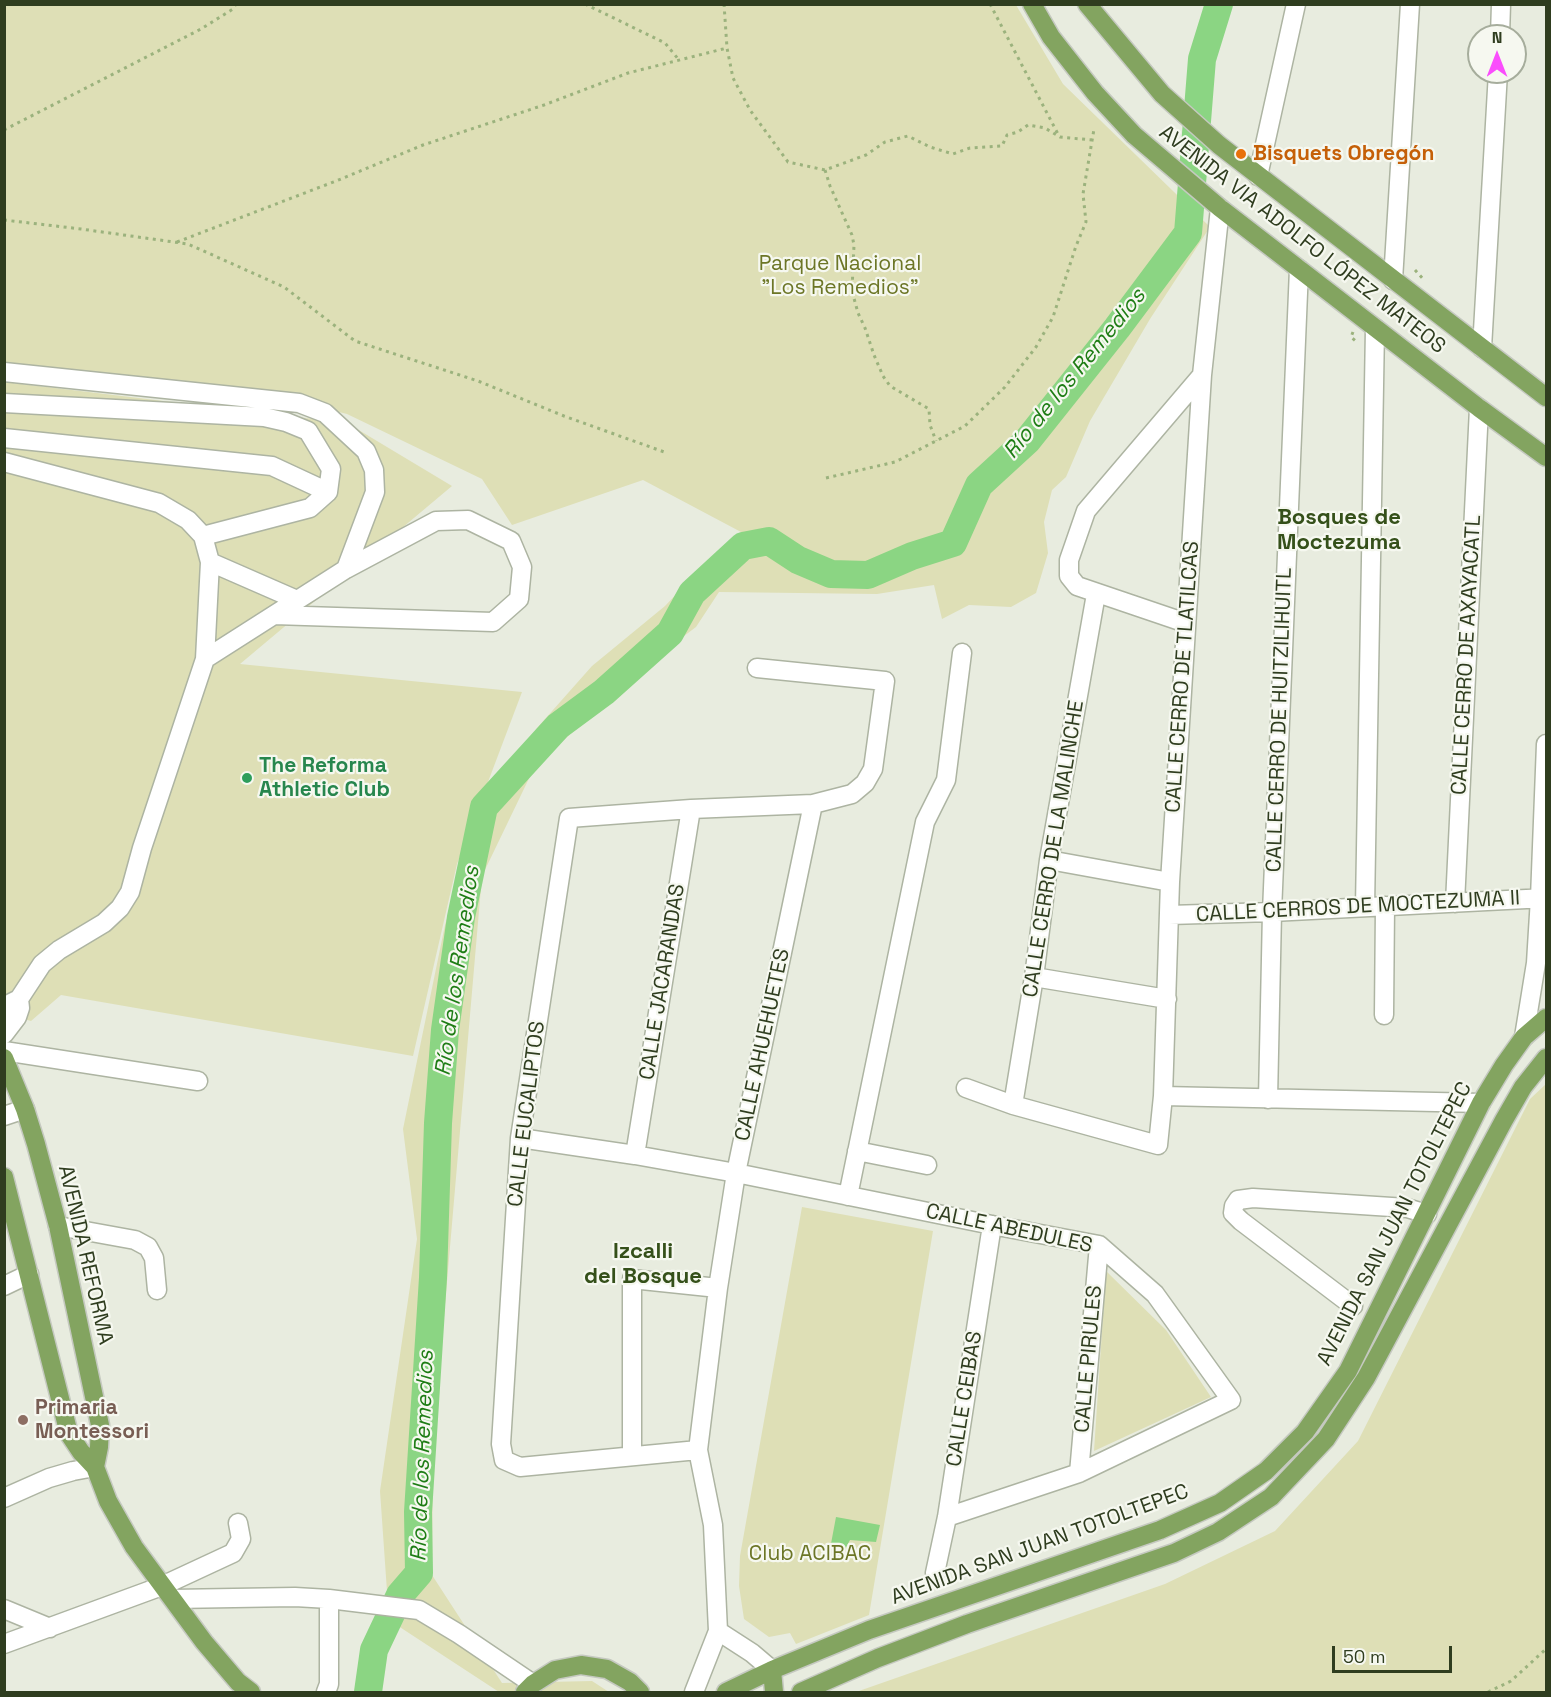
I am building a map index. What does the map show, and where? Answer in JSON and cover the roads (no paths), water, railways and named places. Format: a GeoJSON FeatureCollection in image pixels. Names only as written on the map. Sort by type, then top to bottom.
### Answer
{"type":"FeatureCollection","features":[{"type":"Feature","properties":{"kind":"main road","name":"AVENIDA VIA ADOLFO LÓPEZ MATEOS"},"geometry":{"type":"LineString","coordinates":[[1032,4],[1059,46],[1095,93],[1134,135],[1220,208],[1546,457]]}},
{"type":"Feature","properties":{"kind":"main road","name":"AVENIDA VIA ADOLFO LÓPEZ MATEOS"},"geometry":{"type":"LineString","coordinates":[[1090,6],[1162,94],[1218,145],[1546,397]]}},
{"type":"Feature","properties":{"kind":"main road","name":"AVENIDA SAN JUAN TOTOLTEPEC"},"geometry":{"type":"LineString","coordinates":[[726,1692],[772,1670],[869,1630],[1160,1530],[1220,1503],[1266,1471],[1305,1432],[1348,1371],[1481,1103],[1524,1037],[1546,1018]]}},
{"type":"Feature","properties":{"kind":"main road","name":"AVENIDA REFORMA"},"geometry":{"type":"LineString","coordinates":[[4,1058],[25,1109],[58,1226],[100,1425],[95,1467]]}},
{"type":"Feature","properties":{"kind":"main road","name":"AVENIDA SAN JUAN TOTOLTEPEC"},"geometry":{"type":"LineString","coordinates":[[801,1692],[878,1658],[967,1624],[1174,1553],[1218,1532],[1271,1497],[1326,1439],[1366,1378],[1503,1120],[1523,1087],[1546,1058]]}},
{"type":"Feature","properties":{"kind":"main road","name":"AVENIDA REFORMA"},"geometry":{"type":"LineString","coordinates":[[4,1177],[69,1434],[95,1467],[108,1501],[134,1547],[204,1642],[238,1682],[251,1692]]}},
{"type":"Feature","properties":{"kind":"main road"},"geometry":{"type":"LineString","coordinates":[[529,1688],[555,1670],[581,1665],[607,1669],[630,1682],[640,1692]]}},
{"type":"Feature","properties":{"kind":"main road"},"geometry":{"type":"LineString","coordinates":[[772,1670],[774,1692]]}},
{"type":"Feature","properties":{"kind":"street"},"geometry":{"type":"LineString","coordinates":[[1258,176],[1296,4]]}},
{"type":"Feature","properties":{"kind":"street"},"geometry":{"type":"LineString","coordinates":[[1393,280],[1410,4]]}},
{"type":"Feature","properties":{"kind":"street"},"geometry":{"type":"LineString","coordinates":[[1501,24],[1502,4]]}},
{"type":"Feature","properties":{"kind":"street"},"geometry":{"type":"LineString","coordinates":[[1482,348],[1497,84]]}},
{"type":"Feature","properties":{"kind":"street","name":"CALLE CERRO DE TLATILCAS"},"geometry":{"type":"LineString","coordinates":[[1014,1105],[1158,1146],[1163,1096],[1170,882],[1202,375],[1220,208]]}},
{"type":"Feature","properties":{"kind":"street","name":"CALLE CERRO DE HUITZILIHUITL"},"geometry":{"type":"LineString","coordinates":[[1268,1099],[1272,912],[1299,269]]}},
{"type":"Feature","properties":{"kind":"street"},"geometry":{"type":"LineString","coordinates":[[1365,906],[1376,328]]}},
{"type":"Feature","properties":{"kind":"street"},"geometry":{"type":"LineString","coordinates":[[4,372],[299,403],[325,413],[366,451],[374,470],[375,492],[346,569]]}},
{"type":"Feature","properties":{"kind":"street"},"geometry":{"type":"LineString","coordinates":[[1186,623],[1077,586],[1069,576],[1069,560],[1086,511],[1202,375]]}},
{"type":"Feature","properties":{"kind":"street"},"geometry":{"type":"LineString","coordinates":[[4,403],[264,417],[286,422],[308,432],[331,469],[327,492],[310,508],[203,536]]}},
{"type":"Feature","properties":{"kind":"street","name":"CALLE CERRO DE AXAYACATL"},"geometry":{"type":"LineString","coordinates":[[1455,903],[1479,408]]}},
{"type":"Feature","properties":{"kind":"street"},"geometry":{"type":"LineString","coordinates":[[4,438],[272,466],[327,492]]}},
{"type":"Feature","properties":{"kind":"street"},"geometry":{"type":"LineString","coordinates":[[4,462],[159,503],[188,520],[203,536],[210,562],[205,658],[142,848],[130,892],[120,908],[104,923],[59,950],[42,964],[12,1005],[20,1008],[17,1017],[4,1034]]}},
{"type":"Feature","properties":{"kind":"street"},"geometry":{"type":"LineString","coordinates":[[205,658],[346,569],[436,521],[468,520],[511,541],[522,567],[519,599],[493,622],[274,615]]}},
{"type":"Feature","properties":{"kind":"street"},"geometry":{"type":"LineString","coordinates":[[210,562],[297,600]]}},
{"type":"Feature","properties":{"kind":"street","name":"CALLE CERRO DE LA MALINCHE"},"geometry":{"type":"LineString","coordinates":[[1014,1105],[1049,860],[1096,594]]}},
{"type":"Feature","properties":{"kind":"street"},"geometry":{"type":"LineString","coordinates":[[848,1196],[925,822],[946,780],[962,653]]}},
{"type":"Feature","properties":{"kind":"street","name":"CALLE EUCALIPTOS"},"geometry":{"type":"LineString","coordinates":[[698,1450],[520,1467],[504,1460],[501,1444],[520,1138],[569,818],[691,809],[813,804],[852,794],[865,783],[873,769],[885,681],[757,668]]}},
{"type":"Feature","properties":{"kind":"street"},"geometry":{"type":"LineString","coordinates":[[1524,1037],[1544,898],[1546,744]]}},
{"type":"Feature","properties":{"kind":"street","name":"CALLE AHUEHUETES"},"geometry":{"type":"LineString","coordinates":[[694,1692],[718,1631],[713,1525],[698,1450],[718,1288],[736,1173],[813,804]]}},
{"type":"Feature","properties":{"kind":"street","name":"CALLE JACARANDAS"},"geometry":{"type":"LineString","coordinates":[[635,1155],[691,809]]}},
{"type":"Feature","properties":{"kind":"street"},"geometry":{"type":"LineString","coordinates":[[1049,860],[1170,882]]}},
{"type":"Feature","properties":{"kind":"street","name":"CALLE CERROS DE MOCTEZUMA II"},"geometry":{"type":"LineString","coordinates":[[1169,915],[1544,898]]}},
{"type":"Feature","properties":{"kind":"street"},"geometry":{"type":"LineString","coordinates":[[1383,1015],[1385,906]]}},
{"type":"Feature","properties":{"kind":"street"},"geometry":{"type":"LineString","coordinates":[[1034,977],[1167,999]]}},
{"type":"Feature","properties":{"kind":"street"},"geometry":{"type":"LineString","coordinates":[[4,1051],[198,1080]]}},
{"type":"Feature","properties":{"kind":"street"},"geometry":{"type":"LineString","coordinates":[[966,1088],[1014,1105]]}},
{"type":"Feature","properties":{"kind":"street"},"geometry":{"type":"LineString","coordinates":[[1163,1096],[1481,1103]]}},
{"type":"Feature","properties":{"kind":"street"},"geometry":{"type":"LineString","coordinates":[[4,1116],[25,1109]]}},
{"type":"Feature","properties":{"kind":"street","name":"CALLE ABEDULES"},"geometry":{"type":"LineString","coordinates":[[520,1138],[736,1173],[1099,1245],[1155,1294],[1231,1400],[1079,1473],[947,1517]]}},
{"type":"Feature","properties":{"kind":"street"},"geometry":{"type":"LineString","coordinates":[[856,1151],[927,1165]]}},
{"type":"Feature","properties":{"kind":"street"},"geometry":{"type":"LineString","coordinates":[[1353,1306],[1241,1221],[1233,1213],[1238,1200],[1253,1198],[1407,1208],[1426,1214]]}},
{"type":"Feature","properties":{"kind":"street","name":"CALLE CEIBAS"},"geometry":{"type":"LineString","coordinates":[[934,1573],[947,1517],[992,1225]]}},
{"type":"Feature","properties":{"kind":"street"},"geometry":{"type":"LineString","coordinates":[[58,1226],[135,1240],[148,1247],[154,1258],[157,1290]]}},
{"type":"Feature","properties":{"kind":"street","name":"CALLE PIRULES"},"geometry":{"type":"LineString","coordinates":[[1079,1473],[1099,1245]]}},
{"type":"Feature","properties":{"kind":"street"},"geometry":{"type":"LineString","coordinates":[[4,1286],[29,1274]]}},
{"type":"Feature","properties":{"kind":"street"},"geometry":{"type":"LineString","coordinates":[[632,1456],[632,1279],[718,1288]]}},
{"type":"Feature","properties":{"kind":"street"},"geometry":{"type":"LineString","coordinates":[[4,1498],[49,1478],[95,1467]]}},
{"type":"Feature","properties":{"kind":"street"},"geometry":{"type":"LineString","coordinates":[[4,1644],[167,1592],[233,1553],[242,1539],[238,1523]]}},
{"type":"Feature","properties":{"kind":"street"},"geometry":{"type":"LineString","coordinates":[[167,1592],[329,1599],[414,1610],[459,1634],[529,1688]]}},
{"type":"Feature","properties":{"kind":"street"},"geometry":{"type":"LineString","coordinates":[[326,1692],[329,1599]]}},
{"type":"Feature","properties":{"kind":"street"},"geometry":{"type":"LineString","coordinates":[[4,1609],[50,1628]]}},
{"type":"Feature","properties":{"kind":"street"},"geometry":{"type":"LineString","coordinates":[[718,1631],[752,1653],[772,1670]]}},
{"type":"Feature","properties":{"kind":"waterway","name":"Río de los Remedios"},"geometry":{"type":"LineString","coordinates":[[368,1692],[374,1650],[400,1595],[419,1573],[418,1512],[433,1278],[438,1123],[445,1030],[461,917],[484,807],[558,726],[604,692],[670,633],[692,593],[743,546],[769,541],[798,560],[831,574],[868,575],[912,556],[953,543],[979,485],[1027,441],[1117,328],[1188,233],[1202,59],[1219,4]]}},
{"type":"Feature","properties":{"kind":"place","name":"Bisquets Obregón"},"geometry":{"type":"Point","coordinates":[1241,154]}},
{"type":"Feature","properties":{"kind":"place","name":"The Reforma Athletic Club"},"geometry":{"type":"Point","coordinates":[247,778]}},
{"type":"Feature","properties":{"kind":"place","name":"Primaria Montessori"},"geometry":{"type":"Point","coordinates":[23,1420]}},
{"type":"Feature","properties":{"kind":"district","name":"Bosques de Moctezuma"},"geometry":{"type":"Point","coordinates":[1339,530]}},
{"type":"Feature","properties":{"kind":"district","name":"Izcalli del Bosque"},"geometry":{"type":"Point","coordinates":[643,1264]}},
{"type":"Feature","properties":{"kind":"park label","name":"Parque Nacional \"Los Remedios\""},"geometry":{"type":"Point","coordinates":[840,276]}},
{"type":"Feature","properties":{"kind":"park label","name":"Club ACIBAC"},"geometry":{"type":"Point","coordinates":[810,1554]}}]}
